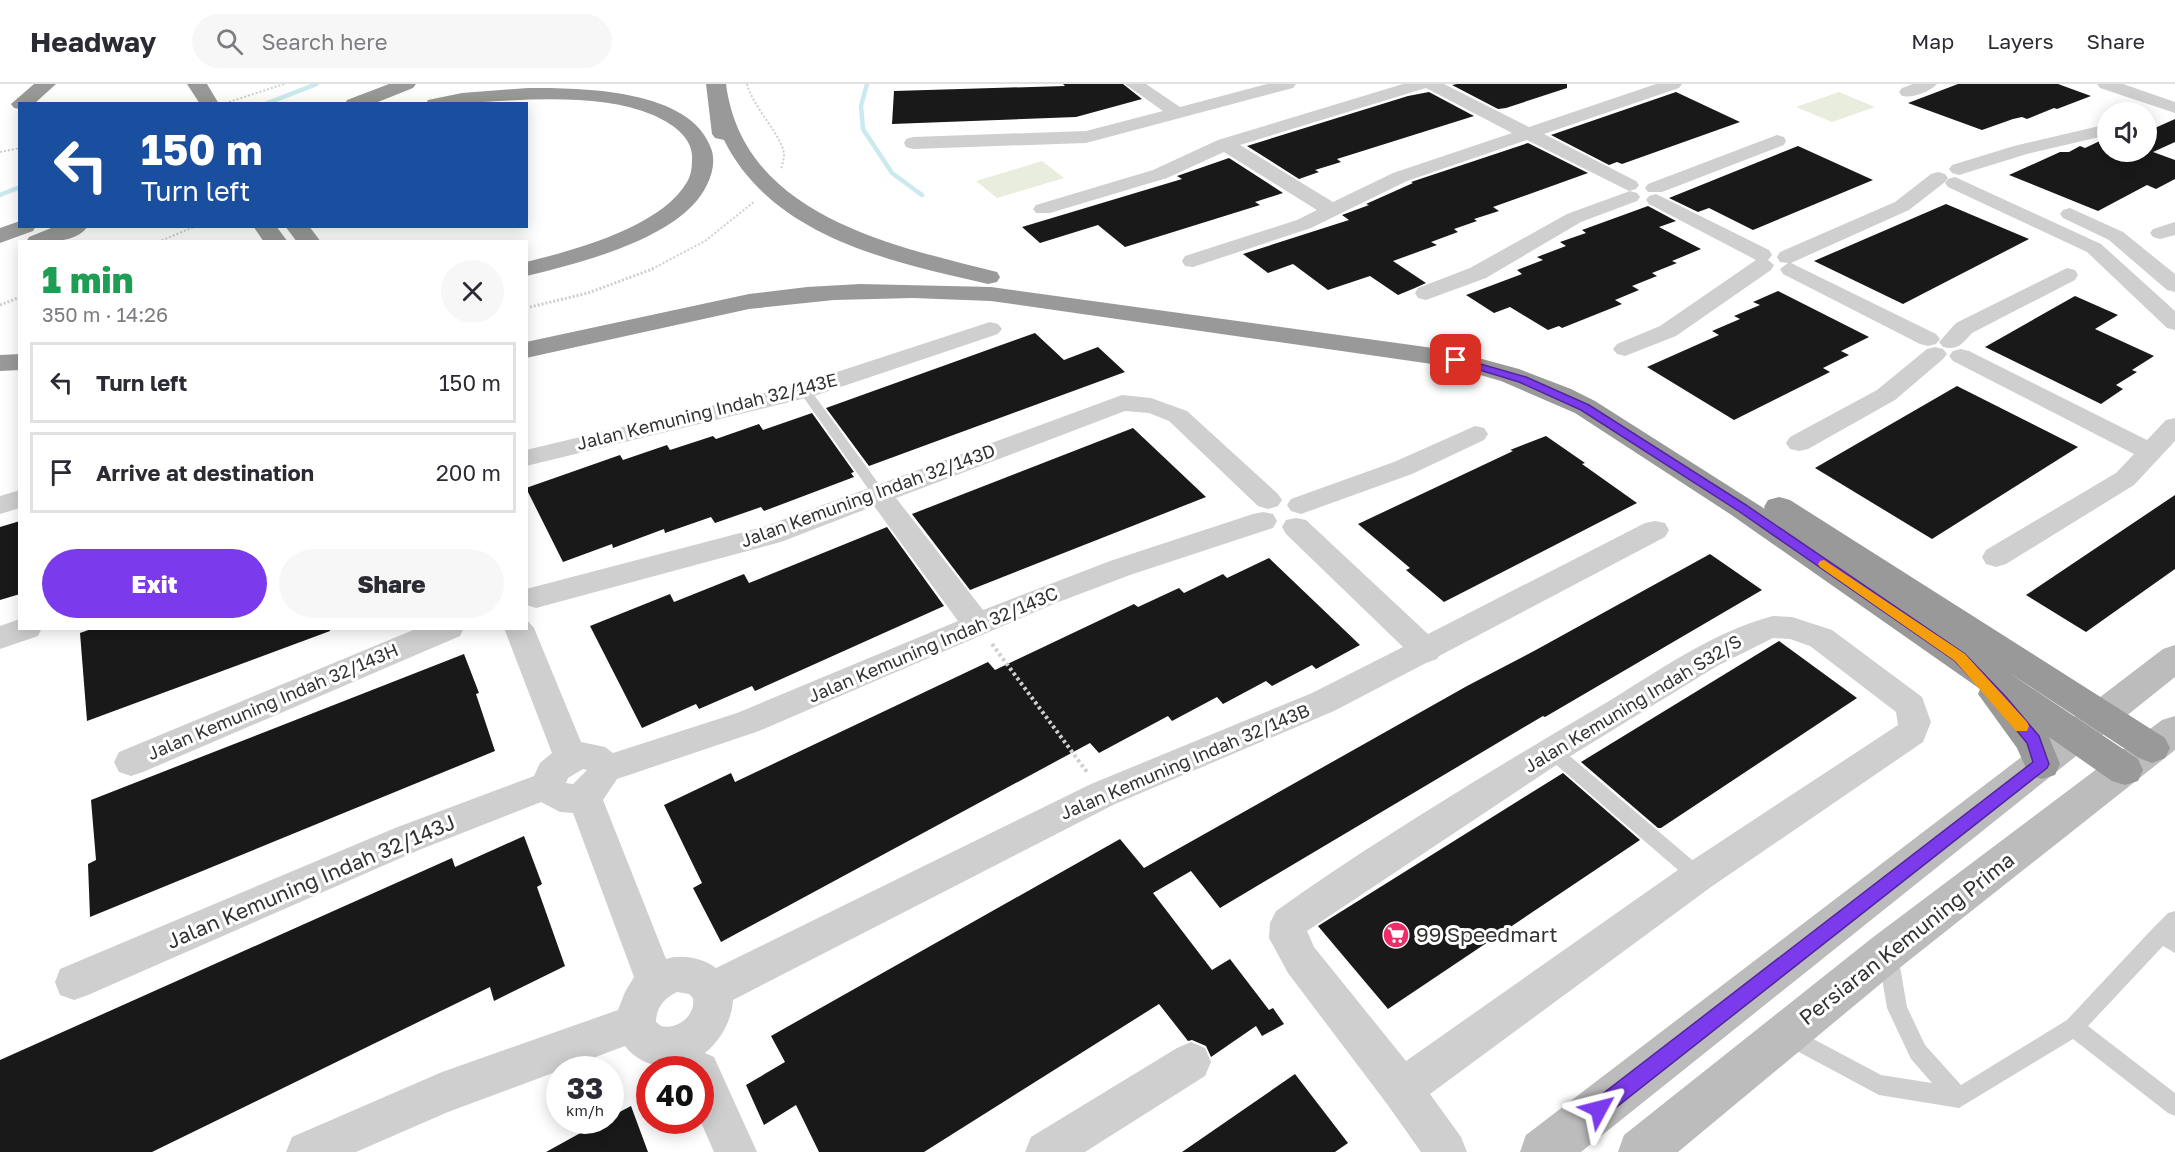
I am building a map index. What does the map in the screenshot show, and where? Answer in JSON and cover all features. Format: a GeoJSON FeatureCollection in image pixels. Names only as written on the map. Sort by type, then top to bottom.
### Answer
{"type":"FeatureCollection","features":[{"type":"Feature","properties":{"kind":"highway"},"geometry":{"type":"LineString","coordinates":[[24,102],[46,84]]}},
{"type":"Feature","properties":{"kind":"highway"},"geometry":{"type":"LineString","coordinates":[[197,84],[214,102]]}},
{"type":"Feature","properties":{"kind":"highway"},"geometry":{"type":"LineString","coordinates":[[359,102],[406,84]]}},
{"type":"Feature","properties":{"kind":"highway"},"geometry":{"type":"LineString","coordinates":[[393,102],[439,84]]}},
{"type":"Feature","properties":{"kind":"highway"},"geometry":{"type":"LineString","coordinates":[[528,281],[585,267],[634,248],[686,219],[710,198],[723,172],[726,156],[716,84]]}},
{"type":"Feature","properties":{"kind":"highway"},"geometry":{"type":"LineString","coordinates":[[449,102],[517,92],[572,91],[608,95],[669,114],[682,122],[697,139],[704,164],[698,183],[692,194],[668,215],[608,246],[558,262],[528,269]]}},
{"type":"Feature","properties":{"kind":"highway"},"geometry":{"type":"LineString","coordinates":[[721,113],[747,163],[777,193],[800,211],[827,225],[899,255],[994,278],[1491,351],[1530,363],[1568,379],[1646,419],[2089,727]]}},
{"type":"Feature","properties":{"kind":"highway"},"geometry":{"type":"LineString","coordinates":[[0,236],[21,228]]}},
{"type":"Feature","properties":{"kind":"highway"},"geometry":{"type":"LineString","coordinates":[[42,240],[72,228]]}},
{"type":"Feature","properties":{"kind":"highway"},"geometry":{"type":"LineString","coordinates":[[0,256],[18,249]]}},
{"type":"Feature","properties":{"kind":"highway"},"geometry":{"type":"LineString","coordinates":[[528,350],[781,297],[906,290],[991,294],[1456,360],[1518,378],[1585,407],[1741,507],[1960,658],[2089,727],[2150,749]]}},
{"type":"Feature","properties":{"kind":"highway"},"geometry":{"type":"LineString","coordinates":[[0,363],[18,362]]}},
{"type":"Feature","properties":{"kind":"highway"},"geometry":{"type":"LineString","coordinates":[[1960,658],[2001,701],[2033,741],[2042,764]]}},
{"type":"Feature","properties":{"kind":"street"},"geometry":{"type":"LineString","coordinates":[[1134,84],[1178,113]]}},
{"type":"Feature","properties":{"kind":"street"},"geometry":{"type":"LineString","coordinates":[[913,143],[1086,137],[1287,84]]}},
{"type":"Feature","properties":{"kind":"street"},"geometry":{"type":"LineString","coordinates":[[1043,209],[1160,174],[1225,144],[1421,84]]}},
{"type":"Feature","properties":{"kind":"street"},"geometry":{"type":"LineString","coordinates":[[1431,84],[1630,191],[1640,200],[1777,141]]}},
{"type":"Feature","properties":{"kind":"street"},"geometry":{"type":"LineString","coordinates":[[1193,261],[1304,224],[1400,177],[1673,84]]}},
{"type":"Feature","properties":{"kind":"street"},"geometry":{"type":"LineString","coordinates":[[1908,92],[1928,84]]}},
{"type":"Feature","properties":{"kind":"street"},"geometry":{"type":"LineString","coordinates":[[2106,84],[2175,109]]}},
{"type":"Feature","properties":{"kind":"street"},"geometry":{"type":"LineString","coordinates":[[2157,115],[2175,109]]}},
{"type":"Feature","properties":{"kind":"street"},"geometry":{"type":"LineString","coordinates":[[1655,194],[1780,270],[1789,263],[1956,177],[2021,150],[2097,132]]}},
{"type":"Feature","properties":{"kind":"street"},"geometry":{"type":"LineString","coordinates":[[1225,144],[1333,211]]}},
{"type":"Feature","properties":{"kind":"street"},"geometry":{"type":"LineString","coordinates":[[1956,177],[2065,212],[2116,236],[2175,285]]}},
{"type":"Feature","properties":{"kind":"street"},"geometry":{"type":"LineString","coordinates":[[1956,177],[2094,248],[2172,317]]}},
{"type":"Feature","properties":{"kind":"street"},"geometry":{"type":"LineString","coordinates":[[1426,293],[1478,273],[1574,218],[1630,191]]}},
{"type":"Feature","properties":{"kind":"street"},"geometry":{"type":"LineString","coordinates":[[1625,349],[1668,331],[1762,260]]}},
{"type":"Feature","properties":{"kind":"street"},"geometry":{"type":"LineString","coordinates":[[1789,263],[1944,348],[2150,452]]}},
{"type":"Feature","properties":{"kind":"street"},"geometry":{"type":"LineString","coordinates":[[1799,443],[1886,395],[1944,348],[1964,328],[2067,275]]}},
{"type":"Feature","properties":{"kind":"street","name":"Jalan Kemuning Indah 32/143E"},"geometry":{"type":"LineString","coordinates":[[528,458],[805,391],[990,329]]}},
{"type":"Feature","properties":{"kind":"street","name":"Jalan Kemuning Indah 32/143D"},"geometry":{"type":"LineString","coordinates":[[530,601],[771,534],[1122,403],[1144,403],[1162,407],[1179,416],[1266,510]]}},
{"type":"Feature","properties":{"kind":"street"},"geometry":{"type":"LineString","coordinates":[[1996,557],[2125,479],[2175,426]]}},
{"type":"Feature","properties":{"kind":"street"},"geometry":{"type":"LineString","coordinates":[[1298,516],[1475,434]]}},
{"type":"Feature","properties":{"kind":"street"},"geometry":{"type":"LineString","coordinates":[[879,494],[979,626]]}},
{"type":"Feature","properties":{"kind":"street"},"geometry":{"type":"LineString","coordinates":[[1266,510],[1281,498],[1426,651]]}},
{"type":"Feature","properties":{"kind":"street"},"geometry":{"type":"LineString","coordinates":[[0,505],[18,500]]}},
{"type":"Feature","properties":{"kind":"street","name":"Jalan Kemuning Indah 32/143C"},"geometry":{"type":"LineString","coordinates":[[594,782],[748,722],[1046,597],[1266,510]]}},
{"type":"Feature","properties":{"kind":"street","name":"Jalan Kemuning Indah 32/143B"},"geometry":{"type":"LineString","coordinates":[[712,990],[1103,794],[1323,702],[1426,651],[1655,530]]}},
{"type":"Feature","properties":{"kind":"street","name":"Jalan Kemuning Indah S32/S"},"geometry":{"type":"LineString","coordinates":[[1402,1089],[1698,876],[1911,733],[1915,722],[1911,706],[1821,638],[1792,627],[1773,627],[1758,631],[1706,658],[1552,751],[1289,923],[1288,938],[1301,960],[1402,1089],[1446,1152]]}},
{"type":"Feature","properties":{"kind":"street"},"geometry":{"type":"LineString","coordinates":[[0,638],[22,630]]}},
{"type":"Feature","properties":{"kind":"street","name":"Jalan Kemuning Indah 32/143H"},"geometry":{"type":"LineString","coordinates":[[131,762],[444,630]]}},
{"type":"Feature","properties":{"kind":"street"},"geometry":{"type":"LineString","coordinates":[[520,630],[560,771],[553,792],[561,797],[572,798],[594,782],[656,983]]}},
{"type":"Feature","properties":{"kind":"street"},"geometry":{"type":"LineString","coordinates":[[1543,1152],[2175,658]]}},
{"type":"Feature","properties":{"kind":"street","name":"Persiaran Kemuning Prima"},"geometry":{"type":"LineString","coordinates":[[1641,1152],[1887,952],[2150,749]]}},
{"type":"Feature","properties":{"kind":"street","name":"Jalan Kemuning Indah 32/143J"},"geometry":{"type":"LineString","coordinates":[[74,982],[560,771]]}},
{"type":"Feature","properties":{"kind":"street"},"geometry":{"type":"LineString","coordinates":[[687,1056],[670,1047],[653,1045],[641,1036],[635,1023],[640,1001],[656,983],[677,974],[688,974],[706,982],[712,990],[714,1003],[711,1018],[701,1032],[697,1056]]}},
{"type":"Feature","properties":{"kind":"street"},"geometry":{"type":"LineString","coordinates":[[307,1152],[442,1093],[635,1023]]}},
{"type":"Feature","properties":{"kind":"street"},"geometry":{"type":"LineString","coordinates":[[1046,1152],[1191,1062]]}},
{"type":"Feature","properties":{"kind":"street"},"geometry":{"type":"LineString","coordinates":[[714,1102],[736,1152]]}},
{"type":"Feature","properties":{"kind":"lane"},"geometry":{"type":"LineString","coordinates":[[805,391],[879,494]]}},
{"type":"Feature","properties":{"kind":"lane"},"geometry":{"type":"LineString","coordinates":[[1552,751],[1698,876]]}},
{"type":"Feature","properties":{"kind":"lane"},"geometry":{"type":"LineString","coordinates":[[1786,1034],[1879,1085],[1959,1098],[2074,1027],[2168,939],[2175,919]]}},
{"type":"Feature","properties":{"kind":"lane"},"geometry":{"type":"LineString","coordinates":[[1887,952],[1897,1008],[1918,1052],[1959,1098]]}},
{"type":"Feature","properties":{"kind":"lane"},"geometry":{"type":"LineString","coordinates":[[2074,1027],[2175,1106]]}},
{"type":"Feature","properties":{"kind":"path"},"geometry":{"type":"LineString","coordinates":[[219,102],[284,84]]}},
{"type":"Feature","properties":{"kind":"path"},"geometry":{"type":"LineString","coordinates":[[747,84],[752,103],[781,145],[784,155],[779,175]]}},
{"type":"Feature","properties":{"kind":"path"},"geometry":{"type":"LineString","coordinates":[[0,153],[18,148]]}},
{"type":"Feature","properties":{"kind":"path"},"geometry":{"type":"LineString","coordinates":[[528,307],[601,289],[648,272],[686,253],[718,232],[762,194]]}},
{"type":"Feature","properties":{"kind":"path"},"geometry":{"type":"LineString","coordinates":[[164,240],[191,228]]}},
{"type":"Feature","properties":{"kind":"path"},"geometry":{"type":"LineString","coordinates":[[0,304],[18,298]]}},
{"type":"Feature","properties":{"kind":"path"},"geometry":{"type":"LineString","coordinates":[[979,626],[1103,794]]}},
{"type":"Feature","properties":{"kind":"green space"},"geometry":{"type":"Polygon","coordinates":[[[1839,92],[1875,107],[1832,122],[1796,107],[1839,92]]]}},
{"type":"Feature","properties":{"kind":"green space"},"geometry":{"type":"Polygon","coordinates":[[[1042,161],[1064,178],[997,198],[976,181],[1042,161]]]}},
{"type":"Feature","properties":{"kind":"building"},"geometry":{"type":"Polygon","coordinates":[[[1063,84],[1123,84],[1142,99],[1076,117],[892,124],[894,91],[1065,86],[1063,84]]]}},
{"type":"Feature","properties":{"kind":"building"},"geometry":{"type":"Polygon","coordinates":[[[1567,84],[1567,88],[1498,109],[1452,85],[1567,84]]]}},
{"type":"Feature","properties":{"kind":"building"},"geometry":{"type":"Polygon","coordinates":[[[1958,84],[2058,84],[2091,96],[2027,119],[2022,117],[2013,119],[1982,130],[1908,103],[1958,84]]]}},
{"type":"Feature","properties":{"kind":"building"},"geometry":{"type":"Polygon","coordinates":[[[1429,92],[1474,116],[1337,159],[1341,162],[1315,170],[1319,172],[1299,179],[1247,146],[1408,96],[1429,92]]]}},
{"type":"Feature","properties":{"kind":"building"},"geometry":{"type":"Polygon","coordinates":[[[1676,92],[1740,122],[1622,164],[1617,162],[1609,165],[1551,135],[1676,92]]]}},
{"type":"Feature","properties":{"kind":"building"},"geometry":{"type":"Polygon","coordinates":[[[2175,119],[2175,142],[2157,150],[2157,127],[2175,119]]]}},
{"type":"Feature","properties":{"kind":"building"},"geometry":{"type":"Polygon","coordinates":[[[2097,142],[2097,162],[2157,162],[2157,153],[2175,160],[2175,179],[2156,189],[2147,185],[2098,211],[2009,175],[2060,152],[2069,152],[2080,146],[2085,148],[2097,142]]]}},
{"type":"Feature","properties":{"kind":"building"},"geometry":{"type":"Polygon","coordinates":[[[1528,143],[1588,173],[1493,207],[1499,211],[1474,219],[1477,221],[1454,229],[1458,232],[1431,242],[1437,245],[1393,261],[1426,283],[1398,295],[1370,276],[1328,290],[1293,264],[1268,273],[1243,254],[1349,220],[1342,215],[1369,205],[1366,204],[1413,183],[1411,182],[1528,143]]]}},
{"type":"Feature","properties":{"kind":"building"},"geometry":{"type":"Polygon","coordinates":[[[1798,146],[1873,180],[1753,230],[1709,208],[1698,212],[1669,198],[1798,146]]]}},
{"type":"Feature","properties":{"kind":"building"},"geometry":{"type":"Polygon","coordinates":[[[1229,158],[1283,193],[1255,202],[1260,205],[1125,247],[1098,225],[1040,243],[1022,227],[1182,179],[1177,176],[1229,158]]]}},
{"type":"Feature","properties":{"kind":"building"},"geometry":{"type":"Polygon","coordinates":[[[1946,204],[2029,239],[1903,304],[1814,261],[1946,204]]]}},
{"type":"Feature","properties":{"kind":"building"},"geometry":{"type":"Polygon","coordinates":[[[1648,206],[1676,221],[1659,227],[1701,249],[1672,261],[1677,263],[1652,273],[1657,276],[1632,286],[1639,290],[1615,300],[1622,304],[1562,328],[1559,326],[1548,330],[1510,307],[1494,313],[1466,295],[1522,274],[1517,270],[1543,260],[1537,257],[1566,246],[1560,242],[1586,233],[1582,230],[1648,206]]]}},
{"type":"Feature","properties":{"kind":"building"},"geometry":{"type":"Polygon","coordinates":[[[1778,291],[1869,337],[1841,351],[1849,355],[1823,368],[1830,372],[1734,420],[1647,367],[1719,335],[1712,331],[1740,319],[1734,316],[1760,305],[1753,302],[1778,291]]]}},
{"type":"Feature","properties":{"kind":"building"},"geometry":{"type":"Polygon","coordinates":[[[2075,296],[2118,315],[2095,329],[2154,356],[2132,370],[2137,372],[2116,385],[2123,389],[2101,404],[1985,347],[2075,296]]]}},
{"type":"Feature","properties":{"kind":"building"},"geometry":{"type":"Polygon","coordinates":[[[1035,333],[1064,360],[1098,347],[1125,372],[869,466],[826,408],[1035,333]]]}},
{"type":"Feature","properties":{"kind":"building"},"geometry":{"type":"Polygon","coordinates":[[[1957,386],[2078,447],[1932,539],[1815,468],[1957,386]]]}},
{"type":"Feature","properties":{"kind":"building"},"geometry":{"type":"Polygon","coordinates":[[[812,413],[854,472],[851,473],[854,477],[764,511],[761,507],[715,523],[711,517],[665,533],[664,529],[613,548],[612,544],[563,562],[528,492],[528,487],[620,455],[623,460],[667,445],[670,450],[713,436],[716,439],[759,424],[763,430],[812,413]]]}},
{"type":"Feature","properties":{"kind":"building"},"geometry":{"type":"Polygon","coordinates":[[[1133,428],[1206,497],[970,590],[912,514],[1133,428]]]}},
{"type":"Feature","properties":{"kind":"building"},"geometry":{"type":"Polygon","coordinates":[[[1546,436],[1637,503],[1444,602],[1406,570],[1410,568],[1358,524],[1513,451],[1510,450],[1546,436]]]}},
{"type":"Feature","properties":{"kind":"building"},"geometry":{"type":"Polygon","coordinates":[[[2175,495],[2175,569],[2086,632],[2026,595],[2175,495]]]}},
{"type":"Feature","properties":{"kind":"building"},"geometry":{"type":"Polygon","coordinates":[[[18,522],[18,595],[0,600],[0,527],[18,522]]]}},
{"type":"Feature","properties":{"kind":"building"},"geometry":{"type":"Polygon","coordinates":[[[887,527],[944,606],[755,691],[752,686],[699,709],[696,704],[642,728],[590,626],[670,594],[674,602],[744,574],[749,583],[887,527]]]}},
{"type":"Feature","properties":{"kind":"building"},"geometry":{"type":"Polygon","coordinates":[[[1710,554],[1762,590],[1545,717],[1543,716],[1220,908],[1191,871],[1153,893],[1212,970],[1230,959],[1269,1010],[1273,1008],[1284,1024],[1262,1036],[1256,1026],[1211,1057],[1206,1046],[1192,1040],[1188,1041],[1159,1004],[924,1152],[819,1152],[796,1105],[764,1125],[746,1085],[785,1062],[771,1036],[1120,839],[1144,868],[1467,686],[1710,554]]]}},
{"type":"Feature","properties":{"kind":"building"},"geometry":{"type":"Polygon","coordinates":[[[1269,558],[1360,645],[1316,669],[1312,665],[1272,686],[1266,681],[1223,704],[1217,697],[1172,721],[1168,716],[1099,753],[1090,743],[721,942],[693,888],[702,883],[664,805],[731,773],[735,782],[988,662],[995,670],[1134,604],[1138,607],[1179,588],[1184,593],[1223,574],[1227,578],[1269,558]]]}},
{"type":"Feature","properties":{"kind":"building"},"geometry":{"type":"Polygon","coordinates":[[[88,630],[330,630],[87,721],[80,633],[88,630]]]}},
{"type":"Feature","properties":{"kind":"building"},"geometry":{"type":"Polygon","coordinates":[[[1779,641],[1857,698],[1661,828],[1658,828],[1581,762],[1779,641]]]}},
{"type":"Feature","properties":{"kind":"building"},"geometry":{"type":"Polygon","coordinates":[[[464,654],[479,693],[476,694],[495,751],[90,917],[88,864],[96,860],[91,800],[464,654]]]}},
{"type":"Feature","properties":{"kind":"building"},"geometry":{"type":"Polygon","coordinates":[[[1563,773],[1640,840],[1388,1009],[1318,926],[1563,773]]]}},
{"type":"Feature","properties":{"kind":"building"},"geometry":{"type":"Polygon","coordinates":[[[524,836],[542,884],[537,887],[565,966],[494,1001],[490,987],[152,1152],[0,1152],[0,1060],[452,858],[455,867],[524,836]]]}},
{"type":"Feature","properties":{"kind":"building"},"geometry":{"type":"Polygon","coordinates":[[[1295,1074],[1348,1143],[1335,1152],[1182,1152],[1295,1074]]]}},
{"type":"Feature","properties":{"kind":"building"},"geometry":{"type":"Polygon","coordinates":[[[631,1106],[636,1120],[636,1134],[641,1134],[648,1152],[546,1152],[579,1134],[624,1134],[624,1110],[631,1106]]]}},
{"type":"Feature","properties":{"kind":"waterway"},"geometry":{"type":"LineString","coordinates":[[270,102],[317,84]]}},
{"type":"Feature","properties":{"kind":"waterway"},"geometry":{"type":"LineString","coordinates":[[867,84],[861,106],[863,129],[892,173],[922,195]]}},
{"type":"Feature","properties":{"kind":"waterway"},"geometry":{"type":"LineString","coordinates":[[0,195],[18,188]]}},
{"type":"Feature","properties":{"kind":"slow traffic"},"geometry":{"type":"LineString","coordinates":[[1824,564],[1960,658],[2022,726]]}},
{"type":"Feature","properties":{"kind":"place","name":"99 Speedmart"},"geometry":{"type":"Point","coordinates":[1396,935]}},
{"type":"Feature","properties":{"kind":"route"},"geometry":{"type":"LineString","coordinates":[[1456,360],[1522,380],[1585,407],[1741,507],[1960,658],[2001,701],[2033,741],[2042,764],[1599,1109]]}}]}
